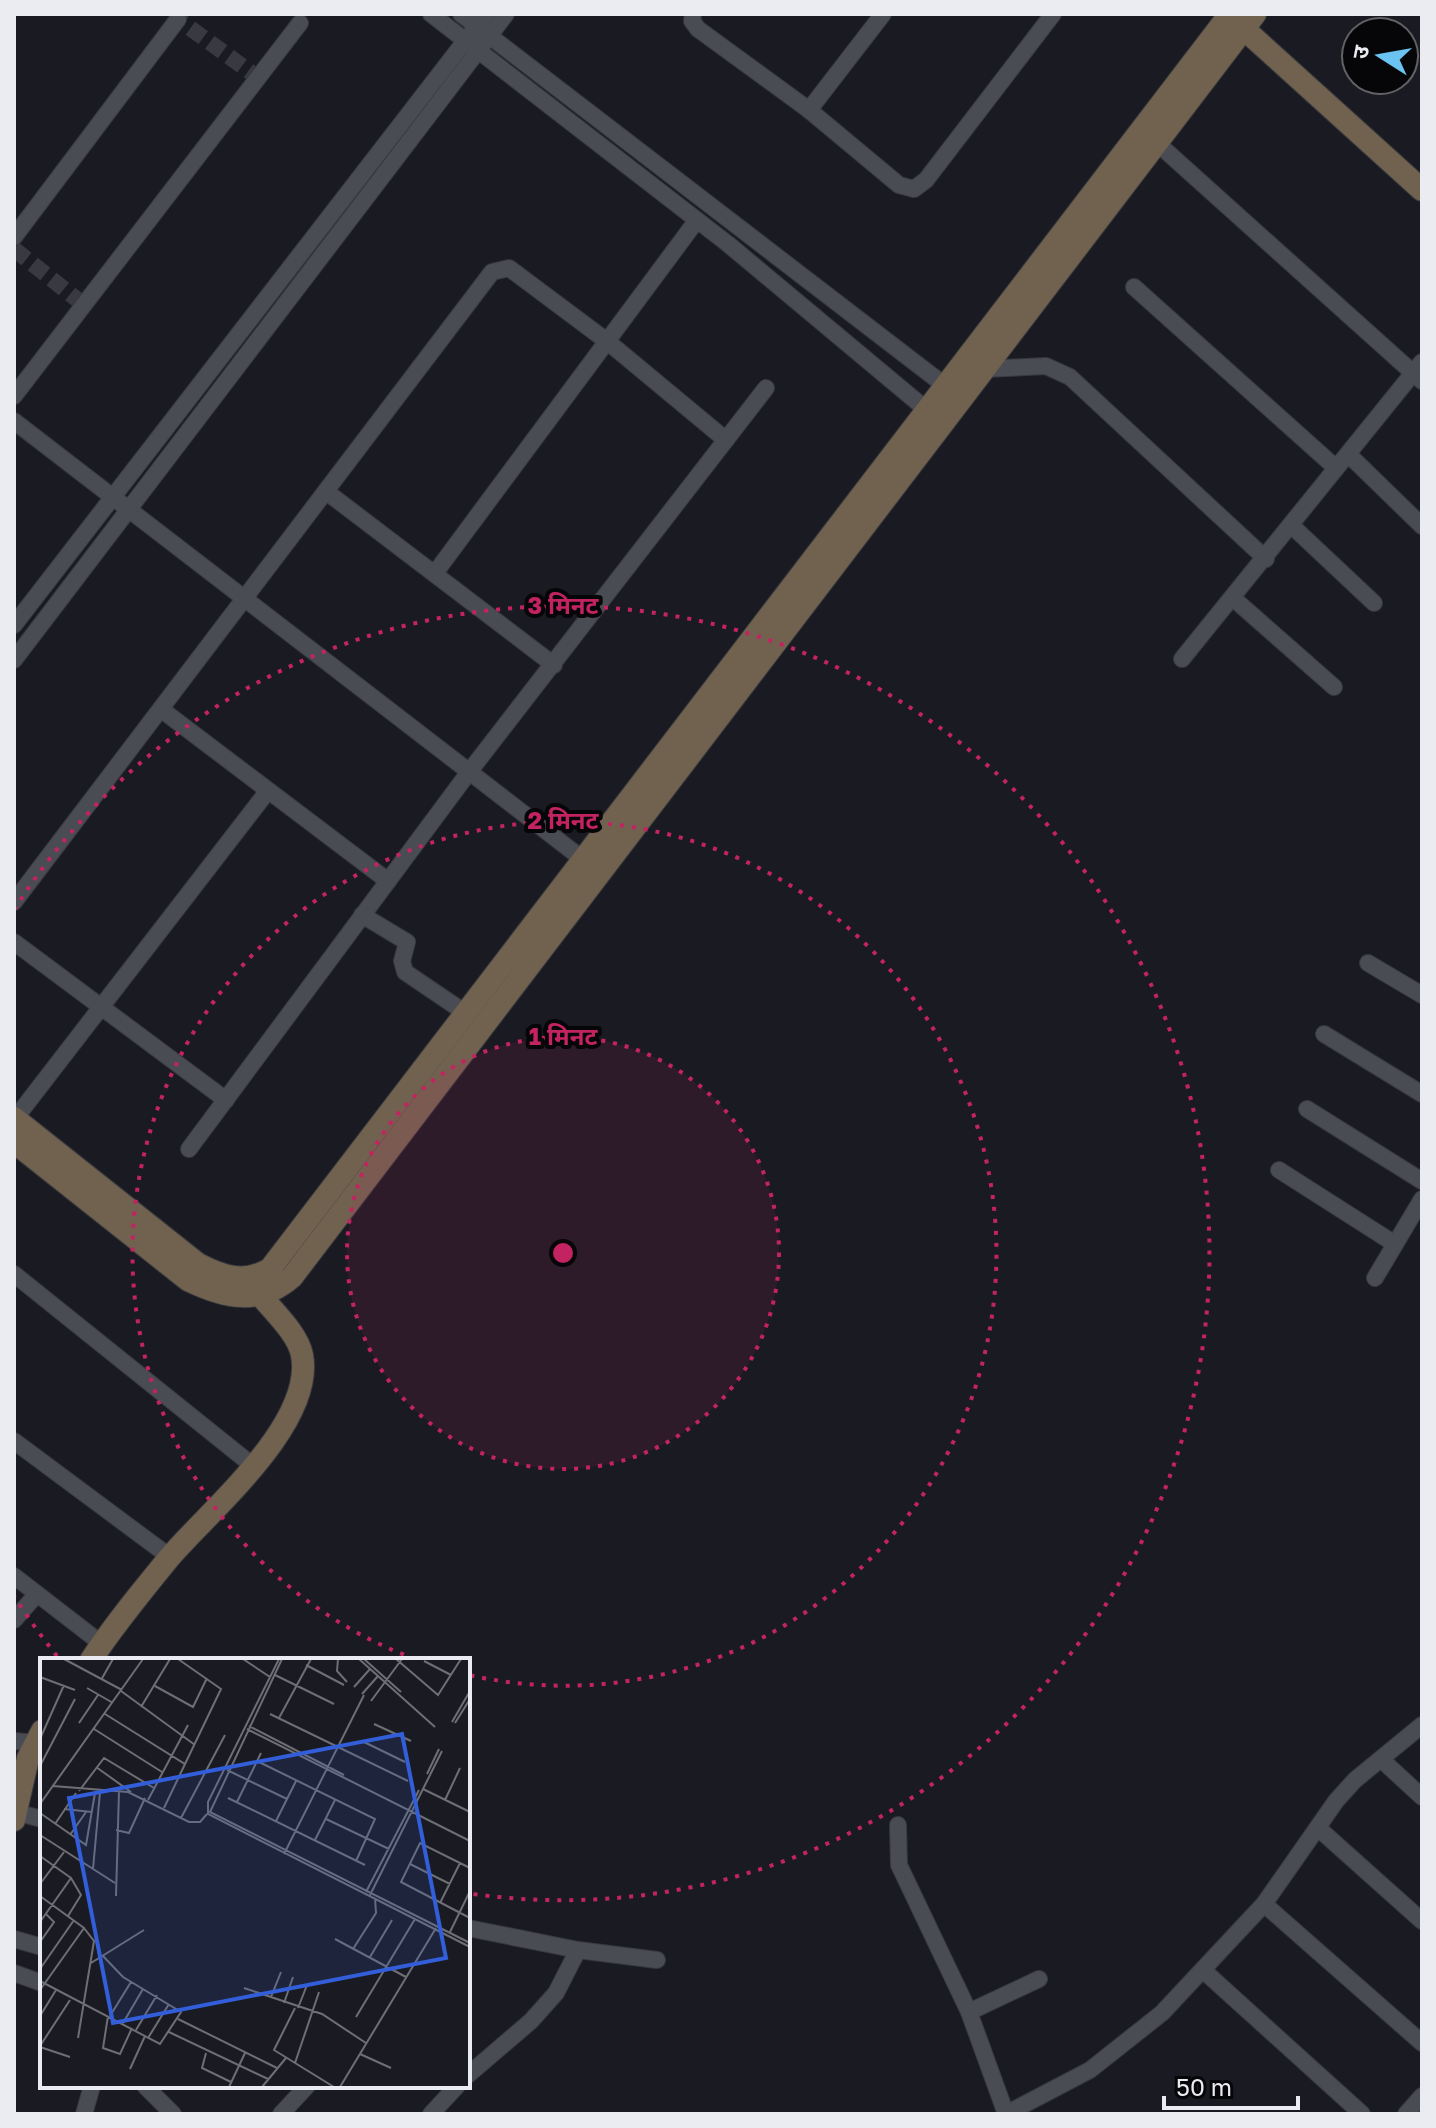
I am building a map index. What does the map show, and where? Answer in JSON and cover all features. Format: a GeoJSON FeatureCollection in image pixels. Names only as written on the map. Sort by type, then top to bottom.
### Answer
{"type":"FeatureCollection","features":[{"type":"Feature","properties":{"kind":"street"},"geometry":{"type":"LineString","coordinates":[[431,14],[697,220],[934,416]]}},
{"type":"Feature","properties":{"kind":"street"},"geometry":{"type":"LineString","coordinates":[[461,14],[485,25],[953,392]]}},
{"type":"Feature","properties":{"kind":"street"},"geometry":{"type":"LineString","coordinates":[[14,660],[485,25],[506,14]]}},
{"type":"Feature","properties":{"kind":"street"},"geometry":{"type":"LineString","coordinates":[[693,14],[692,21],[698,29],[809,110],[899,185],[914,189],[926,180],[1053,14]]}},
{"type":"Feature","properties":{"kind":"street"},"geometry":{"type":"LineString","coordinates":[[809,110],[883,14]]}},
{"type":"Feature","properties":{"kind":"street"},"geometry":{"type":"LineString","coordinates":[[267,792],[14,1119],[198,1264],[258,1286],[279,1288],[303,1262],[592,866],[934,416],[1156,142],[1239,18]]}},
{"type":"Feature","properties":{"kind":"street"},"geometry":{"type":"LineString","coordinates":[[1239,18],[1422,190]]}},
{"type":"Feature","properties":{"kind":"street"},"geometry":{"type":"LineString","coordinates":[[977,363],[1239,18]]}},
{"type":"Feature","properties":{"kind":"street"},"geometry":{"type":"LineString","coordinates":[[14,237],[178,19]]}},
{"type":"Feature","properties":{"kind":"street"},"geometry":{"type":"LineString","coordinates":[[14,396],[300,23]]}},
{"type":"Feature","properties":{"kind":"street"},"geometry":{"type":"LineString","coordinates":[[14,625],[472,46]]}},
{"type":"Feature","properties":{"kind":"street"},"geometry":{"type":"LineString","coordinates":[[1156,142],[1419,372],[1336,468],[1234,599],[1182,659]]}},
{"type":"Feature","properties":{"kind":"street"},"geometry":{"type":"LineString","coordinates":[[435,573],[697,220]]}},
{"type":"Feature","properties":{"kind":"street"},"geometry":{"type":"LineString","coordinates":[[14,902],[162,710],[244,595],[328,493],[492,272],[500,267],[509,268],[608,342],[726,440]]}},
{"type":"Feature","properties":{"kind":"street"},"geometry":{"type":"LineString","coordinates":[[1134,287],[1336,468]]}},
{"type":"Feature","properties":{"kind":"street"},"geometry":{"type":"LineString","coordinates":[[977,363],[1046,366],[1070,377],[1266,559]]}},
{"type":"Feature","properties":{"kind":"street"},"geometry":{"type":"LineString","coordinates":[[189,1149],[469,772],[766,388]]}},
{"type":"Feature","properties":{"kind":"street"},"geometry":{"type":"LineString","coordinates":[[14,421],[244,595],[592,866]]}},
{"type":"Feature","properties":{"kind":"street"},"geometry":{"type":"LineString","coordinates":[[1348,454],[1422,526]]}},
{"type":"Feature","properties":{"kind":"street"},"geometry":{"type":"LineString","coordinates":[[328,493],[554,665]]}},
{"type":"Feature","properties":{"kind":"street"},"geometry":{"type":"LineString","coordinates":[[1292,526],[1374,603]]}},
{"type":"Feature","properties":{"kind":"street"},"geometry":{"type":"LineString","coordinates":[[1234,599],[1334,687]]}},
{"type":"Feature","properties":{"kind":"street"},"geometry":{"type":"LineString","coordinates":[[162,710],[388,881]]}},
{"type":"Feature","properties":{"kind":"street"},"geometry":{"type":"LineString","coordinates":[[14,1142],[188,1280],[232,1297],[258,1286],[467,1014],[592,866]]}},
{"type":"Feature","properties":{"kind":"street"},"geometry":{"type":"LineString","coordinates":[[362,915],[407,942],[402,961],[405,972],[467,1014]]}},
{"type":"Feature","properties":{"kind":"street"},"geometry":{"type":"LineString","coordinates":[[14,942],[226,1100]]}},
{"type":"Feature","properties":{"kind":"street"},"geometry":{"type":"LineString","coordinates":[[1368,963],[1422,995]]}},
{"type":"Feature","properties":{"kind":"street"},"geometry":{"type":"LineString","coordinates":[[1324,1034],[1422,1094]]}},
{"type":"Feature","properties":{"kind":"street"},"geometry":{"type":"LineString","coordinates":[[1307,1109],[1422,1181]]}},
{"type":"Feature","properties":{"kind":"street"},"geometry":{"type":"LineString","coordinates":[[1279,1170],[1395,1244]]}},
{"type":"Feature","properties":{"kind":"street"},"geometry":{"type":"LineString","coordinates":[[1375,1278],[1422,1199]]}},
{"type":"Feature","properties":{"kind":"street"},"geometry":{"type":"LineString","coordinates":[[14,1274],[252,1465]]}},
{"type":"Feature","properties":{"kind":"street"},"geometry":{"type":"LineString","coordinates":[[14,1576],[37,1594],[96,1652],[170,1557],[252,1465],[289,1418],[303,1377],[302,1353],[258,1286]]}},
{"type":"Feature","properties":{"kind":"street"},"geometry":{"type":"LineString","coordinates":[[14,1441],[170,1557]]}},
{"type":"Feature","properties":{"kind":"street"},"geometry":{"type":"LineString","coordinates":[[14,1620],[37,1594]]}},
{"type":"Feature","properties":{"kind":"street"},"geometry":{"type":"LineString","coordinates":[[898,1825],[899,1865],[969,2012],[1006,2114],[1090,2070],[1124,2046],[1204,1971],[1264,1904],[1355,1780],[1383,1761],[1422,1725]]}},
{"type":"Feature","properties":{"kind":"street"},"geometry":{"type":"LineString","coordinates":[[31,1738],[15,1816],[40,1819]]}},
{"type":"Feature","properties":{"kind":"street"},"geometry":{"type":"LineString","coordinates":[[1383,1761],[1422,1797]]}},
{"type":"Feature","properties":{"kind":"street"},"geometry":{"type":"LineString","coordinates":[[1318,1828],[1422,1921]]}},
{"type":"Feature","properties":{"kind":"street"},"geometry":{"type":"LineString","coordinates":[[1264,1904],[1422,2043]]}},
{"type":"Feature","properties":{"kind":"street"},"geometry":{"type":"LineString","coordinates":[[470,1928],[578,1950],[657,1960]]}},
{"type":"Feature","properties":{"kind":"street"},"geometry":{"type":"LineString","coordinates":[[14,1939],[40,1946]]}},
{"type":"Feature","properties":{"kind":"street"},"geometry":{"type":"LineString","coordinates":[[470,2071],[531,2021],[556,1993],[578,1950]]}},
{"type":"Feature","properties":{"kind":"street"},"geometry":{"type":"LineString","coordinates":[[1204,1971],[1362,2114]]}},
{"type":"Feature","properties":{"kind":"street"},"geometry":{"type":"LineString","coordinates":[[14,1973],[40,1982]]}},
{"type":"Feature","properties":{"kind":"street"},"geometry":{"type":"LineString","coordinates":[[969,2012],[1039,1979]]}},
{"type":"Feature","properties":{"kind":"street"},"geometry":{"type":"LineString","coordinates":[[84,2114],[91,2088]]}},
{"type":"Feature","properties":{"kind":"street"},"geometry":{"type":"LineString","coordinates":[[147,2088],[173,2114]]}},
{"type":"Feature","properties":{"kind":"street"},"geometry":{"type":"LineString","coordinates":[[281,2114],[305,2088]]}},
{"type":"Feature","properties":{"kind":"street"},"geometry":{"type":"LineString","coordinates":[[433,2112],[455,2088]]}},
{"type":"Feature","properties":{"kind":"street"},"geometry":{"type":"LineString","coordinates":[[1406,2114],[1422,2096]]}},
{"type":"Feature","properties":{"kind":"tunnel"},"geometry":{"type":"LineString","coordinates":[[171,14],[257,77]]}},
{"type":"Feature","properties":{"kind":"tunnel"},"geometry":{"type":"LineString","coordinates":[[14,249],[84,305]]}}]}
